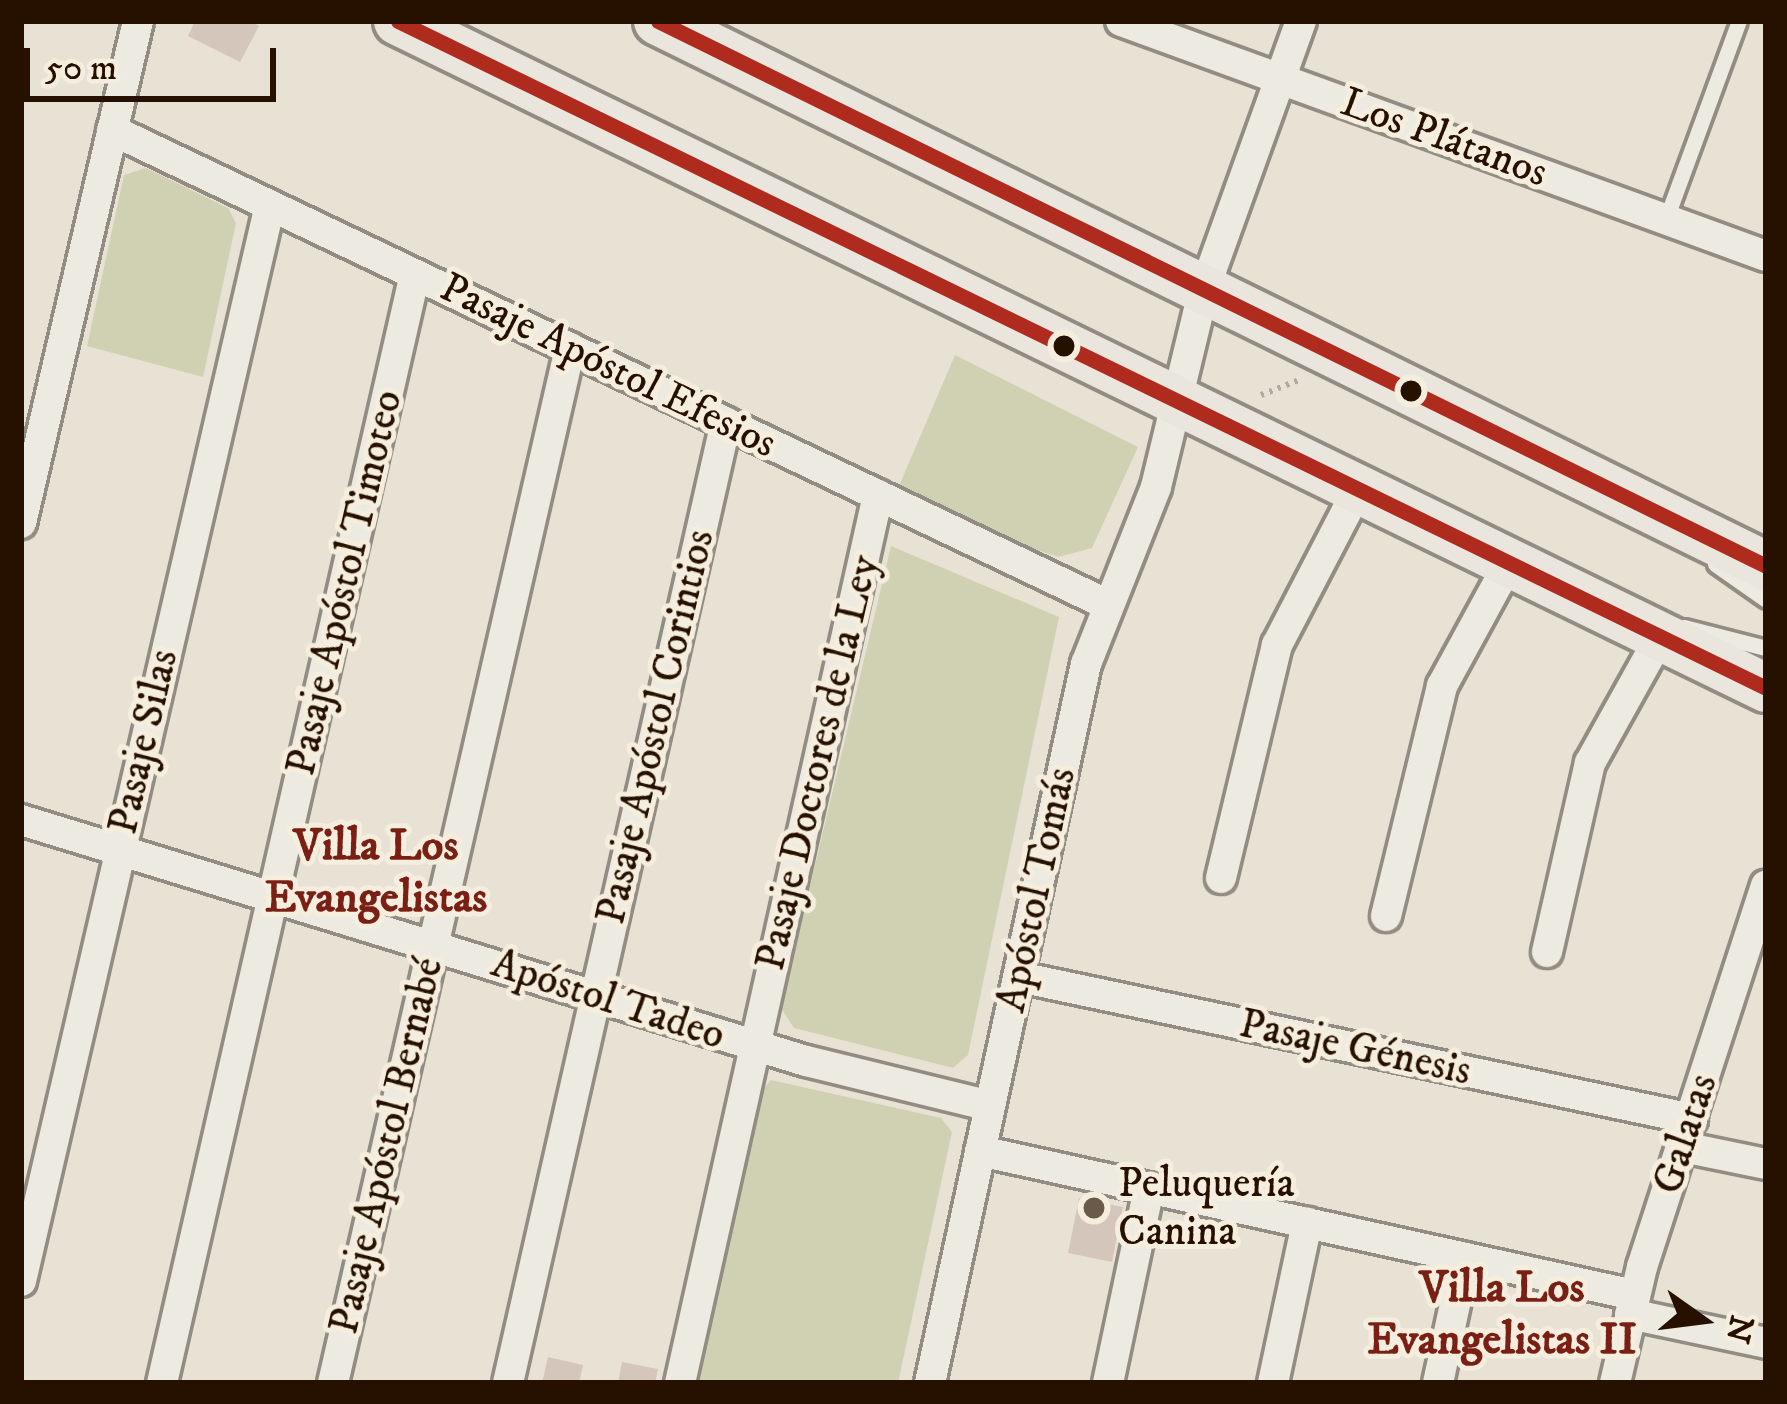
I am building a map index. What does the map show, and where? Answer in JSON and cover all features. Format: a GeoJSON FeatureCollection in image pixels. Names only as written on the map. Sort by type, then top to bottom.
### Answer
{"type":"FeatureCollection","features":[{"type":"Feature","properties":{"kind":"main road"},"geometry":{"type":"LineString","coordinates":[[398,21],[1176,407],[1766,688]]}},
{"type":"Feature","properties":{"kind":"main road"},"geometry":{"type":"LineString","coordinates":[[658,21],[1766,566]]}},
{"type":"Feature","properties":{"kind":"street"},"geometry":{"type":"LineString","coordinates":[[21,523],[138,21]]}},
{"type":"Feature","properties":{"kind":"street","name":"Los Plátanos"},"geometry":{"type":"LineString","coordinates":[[1121,21],[1766,256]]}},
{"type":"Feature","properties":{"kind":"street","name":"Apóstol Tomás"},"geometry":{"type":"LineString","coordinates":[[930,1383],[1104,603],[1156,487],[1203,292],[1301,21]]}},
{"type":"Feature","properties":{"kind":"street","name":"Pasaje Apóstol Efesios"},"geometry":{"type":"LineString","coordinates":[[112,130],[1104,603]]}},
{"type":"Feature","properties":{"kind":"street","name":"Pasaje Silas"},"geometry":{"type":"LineString","coordinates":[[21,1281],[270,205]]}},
{"type":"Feature","properties":{"kind":"street","name":"Pasaje Apóstol Timoteo"},"geometry":{"type":"LineString","coordinates":[[162,1383],[416,274]]}},
{"type":"Feature","properties":{"kind":"street","name":"Pasaje Apóstol Bernabé"},"geometry":{"type":"LineString","coordinates":[[333,1383],[570,348]]}},
{"type":"Feature","properties":{"kind":"street","name":"Pasaje Apóstol Corintios"},"geometry":{"type":"LineString","coordinates":[[508,1383],[725,422]]}},
{"type":"Feature","properties":{"kind":"street"},"geometry":{"type":"LineString","coordinates":[[1221,878],[1273,656],[1355,494]]}},
{"type":"Feature","properties":{"kind":"street","name":"Pasaje Doctores de la Ley"},"geometry":{"type":"LineString","coordinates":[[680,1383],[878,495]]}},
{"type":"Feature","properties":{"kind":"street"},"geometry":{"type":"LineString","coordinates":[[1386,916],[1442,686],[1507,567]]}},
{"type":"Feature","properties":{"kind":"street"},"geometry":{"type":"LineString","coordinates":[[1546,952],[1590,763],[1660,637]]}},
{"type":"Feature","properties":{"kind":"street","name":"Apóstol Tadeo"},"geometry":{"type":"LineString","coordinates":[[21,820],[119,846],[756,1046],[990,1106]]}},
{"type":"Feature","properties":{"kind":"street","name":"Galatas"},"geometry":{"type":"LineString","coordinates":[[1615,1383],[1632,1305],[1766,886]]}},
{"type":"Feature","properties":{"kind":"street","name":"Pasaje Génesis"},"geometry":{"type":"LineString","coordinates":[[1018,977],[1687,1133],[1766,1164]]}},
{"type":"Feature","properties":{"kind":"street"},"geometry":{"type":"LineString","coordinates":[[980,1151],[1465,1258],[1766,1343]]}},
{"type":"Feature","properties":{"kind":"street"},"geometry":{"type":"LineString","coordinates":[[1108,1383],[1149,1188]]}},
{"type":"Feature","properties":{"kind":"street"},"geometry":{"type":"LineString","coordinates":[[1273,1383],[1307,1223]]}},
{"type":"Feature","properties":{"kind":"street"},"geometry":{"type":"LineString","coordinates":[[1438,1383],[1465,1258]]}},
{"type":"Feature","properties":{"kind":"lane"},"geometry":{"type":"LineString","coordinates":[[1666,219],[1739,21]]}},
{"type":"Feature","properties":{"kind":"lane"},"geometry":{"type":"LineString","coordinates":[[1635,503],[1766,601]]}},
{"type":"Feature","properties":{"kind":"lane"},"geometry":{"type":"LineString","coordinates":[[1610,613],[1766,648]]}},
{"type":"Feature","properties":{"kind":"green space"},"geometry":{"type":"Polygon","coordinates":[[[146,168],[228,208],[236,223],[203,377],[87,346],[124,175],[146,168]]]}},
{"type":"Feature","properties":{"kind":"green space"},"geometry":{"type":"Polygon","coordinates":[[[955,355],[1138,447],[1092,548],[1059,557],[992,536],[899,486],[955,355]]]}},
{"type":"Feature","properties":{"kind":"green space"},"geometry":{"type":"Polygon","coordinates":[[[891,546],[1059,617],[968,1055],[953,1068],[794,1028],[781,1008],[891,546]]]}},
{"type":"Feature","properties":{"kind":"green space"},"geometry":{"type":"Polygon","coordinates":[[[771,1080],[941,1118],[952,1132],[898,1383],[695,1383],[756,1097],[771,1080]]]}},
{"type":"Feature","properties":{"kind":"building"},"geometry":{"type":"Polygon","coordinates":[[[195,21],[249,21],[259,26],[240,62],[188,36],[195,21]]]}},
{"type":"Feature","properties":{"kind":"building"},"geometry":{"type":"Polygon","coordinates":[[[1079,1198],[1123,1207],[1112,1262],[1068,1253],[1079,1198]]]}},
{"type":"Feature","properties":{"kind":"building"},"geometry":{"type":"Polygon","coordinates":[[[548,1357],[583,1365],[579,1383],[542,1383],[548,1357]]]}},
{"type":"Feature","properties":{"kind":"building"},"geometry":{"type":"Polygon","coordinates":[[[622,1362],[658,1369],[655,1383],[618,1383],[622,1362]]]}},
{"type":"Feature","properties":{"kind":"transit line"},"geometry":{"type":"LineString","coordinates":[[398,21],[1766,688]]}},
{"type":"Feature","properties":{"kind":"transit line"},"geometry":{"type":"LineString","coordinates":[[658,21],[1766,566]]}},
{"type":"Feature","properties":{"kind":"place","name":"Peluquería Canina"},"geometry":{"type":"Point","coordinates":[1094,1208]}},
{"type":"Feature","properties":{"kind":"district","name":"Villa Los Evangelistas"},"geometry":{"type":"Point","coordinates":[376,873]}},
{"type":"Feature","properties":{"kind":"district","name":"Villa Los Evangelistas II"},"geometry":{"type":"Point","coordinates":[1502,1315]}}]}
